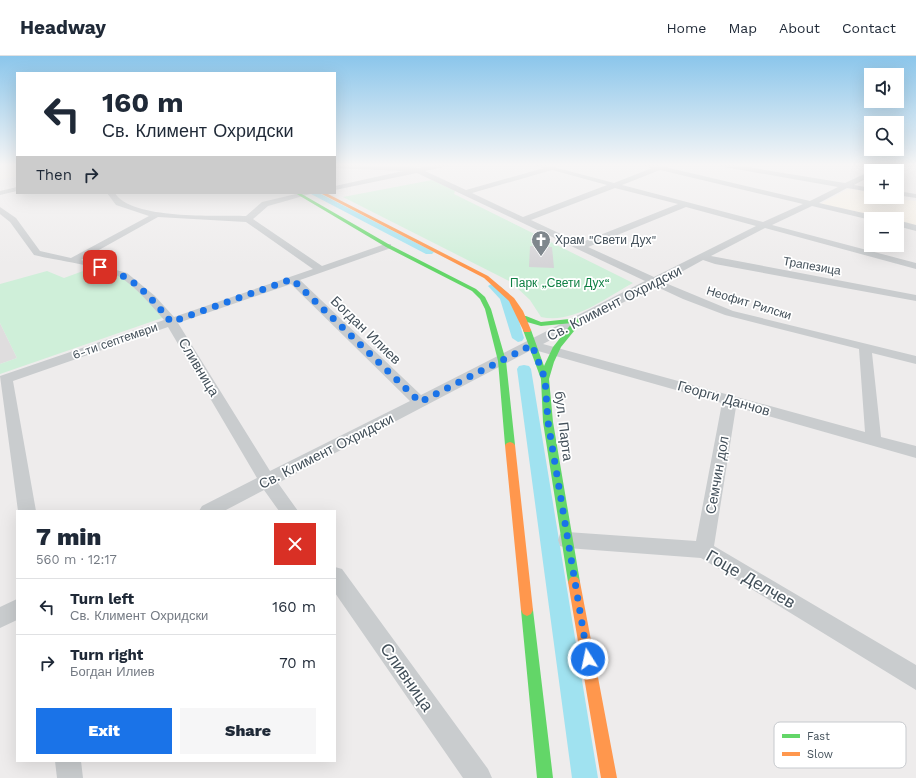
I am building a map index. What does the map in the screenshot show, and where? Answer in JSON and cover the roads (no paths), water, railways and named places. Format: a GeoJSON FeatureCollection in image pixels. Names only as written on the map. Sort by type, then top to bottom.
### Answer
{"type":"FeatureCollection","features":[{"type":"Feature","properties":{"kind":"main road"},"geometry":{"type":"LineString","coordinates":[[309,198],[388,246],[463,284],[483,298],[488,309],[502,361],[519,540],[546,778]]}},
{"type":"Feature","properties":{"kind":"main road","name":"бул. Парта"},"geometry":{"type":"LineString","coordinates":[[331,198],[486,277],[509,294],[518,306],[545,379],[548,422],[567,540],[609,778]]}},
{"type":"Feature","properties":{"kind":"main road"},"geometry":{"type":"LineString","coordinates":[[522,318],[541,324],[579,320]]}},
{"type":"Feature","properties":{"kind":"main road"},"geometry":{"type":"LineString","coordinates":[[545,379],[546,368],[552,350],[579,320]]}},
{"type":"Feature","properties":{"kind":"street"},"geometry":{"type":"LineString","coordinates":[[114,198],[121,204],[156,215],[248,219],[320,270]]}},
{"type":"Feature","properties":{"kind":"street"},"geometry":{"type":"LineString","coordinates":[[248,219],[265,204],[289,198]]}},
{"type":"Feature","properties":{"kind":"street","name":"Неофит Рилски"},"geometry":{"type":"LineString","coordinates":[[473,198],[687,297],[729,313],[916,360]]}},
{"type":"Feature","properties":{"kind":"street"},"geometry":{"type":"LineString","coordinates":[[523,220],[582,198]]}},
{"type":"Feature","properties":{"kind":"street"},"geometry":{"type":"LineString","coordinates":[[662,198],[916,266]]}},
{"type":"Feature","properties":{"kind":"street"},"geometry":{"type":"LineString","coordinates":[[789,198],[864,216]]}},
{"type":"Feature","properties":{"kind":"street","name":"Св. Климент Охридски"},"geometry":{"type":"LineString","coordinates":[[210,510],[764,225],[822,198]]}},
{"type":"Feature","properties":{"kind":"street"},"geometry":{"type":"LineString","coordinates":[[579,247],[686,204]]}},
{"type":"Feature","properties":{"kind":"street","name":"Сливница"},"geometry":{"type":"LineString","coordinates":[[0,210],[13,220],[37,253],[123,275],[151,298],[171,322],[267,481],[288,510]]}},
{"type":"Feature","properties":{"kind":"street"},"geometry":{"type":"LineString","coordinates":[[72,261],[156,215]]}},
{"type":"Feature","properties":{"kind":"street"},"geometry":{"type":"LineString","coordinates":[[904,225],[916,228]]}},
{"type":"Feature","properties":{"kind":"street","name":"6-ти септември"},"geometry":{"type":"LineString","coordinates":[[3,380],[388,246]]}},
{"type":"Feature","properties":{"kind":"street","name":"Трапезица"},"geometry":{"type":"LineString","coordinates":[[704,257],[715,261],[916,298]]}},
{"type":"Feature","properties":{"kind":"street","name":"Богдан Илиев"},"geometry":{"type":"LineString","coordinates":[[292,279],[420,402]]}},
{"type":"Feature","properties":{"kind":"street","name":"Георги Данчов"},"geometry":{"type":"LineString","coordinates":[[532,345],[916,452]]}},
{"type":"Feature","properties":{"kind":"street"},"geometry":{"type":"LineString","coordinates":[[865,348],[874,440]]}},
{"type":"Feature","properties":{"kind":"street"},"geometry":{"type":"LineString","coordinates":[[3,380],[27,510]]}},
{"type":"Feature","properties":{"kind":"street","name":"Семчин дол"},"geometry":{"type":"LineString","coordinates":[[704,550],[730,400]]}},
{"type":"Feature","properties":{"kind":"street","name":"Гоце Делчев"},"geometry":{"type":"LineString","coordinates":[[567,540],[704,550],[916,678]]}},
{"type":"Feature","properties":{"kind":"street","name":"Сливница"},"geometry":{"type":"LineString","coordinates":[[336,577],[479,778]]}},
{"type":"Feature","properties":{"kind":"street"},"geometry":{"type":"LineString","coordinates":[[0,618],[16,610]]}},
{"type":"Feature","properties":{"kind":"street"},"geometry":{"type":"LineString","coordinates":[[68,762],[70,778]]}},
{"type":"Feature","properties":{"kind":"waterway"},"geometry":{"type":"LineString","coordinates":[[322,198],[429,252]]}},
{"type":"Feature","properties":{"kind":"waterway"},"geometry":{"type":"LineString","coordinates":[[493,286],[505,298],[518,338]]}},
{"type":"Feature","properties":{"kind":"waterway"},"geometry":{"type":"LineString","coordinates":[[524,369],[585,778]]}},
{"type":"Feature","properties":{"kind":"place","name":"Храм \"Свети Дух\""},"geometry":{"type":"Point","coordinates":[541,257]}},
{"type":"Feature","properties":{"kind":"park label","name":"Парк „Свети Дух“"},"geometry":{"type":"Point","coordinates":[560,283]}}]}
